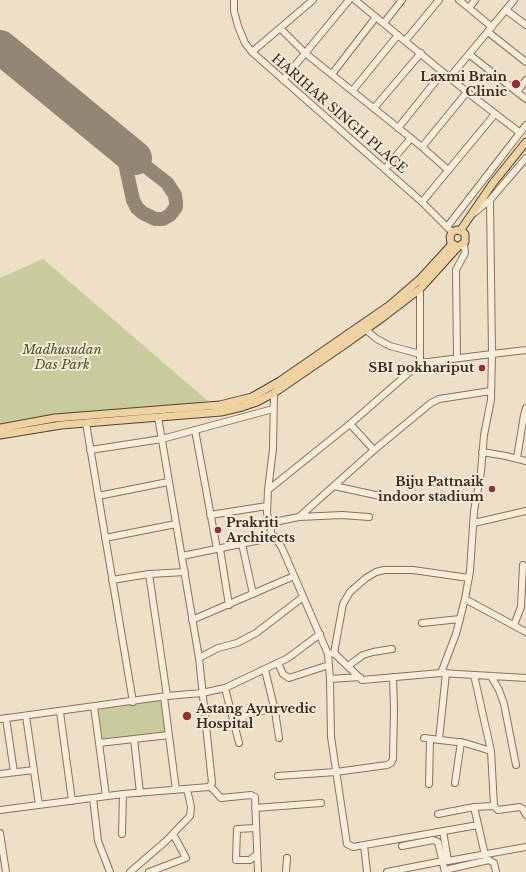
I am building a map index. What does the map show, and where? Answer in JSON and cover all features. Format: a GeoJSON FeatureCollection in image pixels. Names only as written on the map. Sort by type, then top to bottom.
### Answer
{"type":"FeatureCollection","features":[{"type":"Feature","properties":{"kind":"main road"},"geometry":{"type":"LineString","coordinates":[[460,231],[493,183],[526,142]]}},
{"type":"Feature","properties":{"kind":"main road"},"geometry":{"type":"LineString","coordinates":[[0,428],[55,418],[220,405],[252,397],[280,382],[390,305],[458,245],[466,237],[460,231],[450,230],[450,237],[458,245]]}},
{"type":"Feature","properties":{"kind":"main road"},"geometry":{"type":"LineString","coordinates":[[0,435],[38,428],[86,423],[222,412],[242,407],[274,393],[366,330],[420,289],[458,245]]}},
{"type":"Feature","properties":{"kind":"street","name":"HARIHAR SINGH PLACE"},"geometry":{"type":"LineString","coordinates":[[234,0],[234,11],[238,26],[245,43],[252,52],[422,202],[450,230]]}},
{"type":"Feature","properties":{"kind":"street"},"geometry":{"type":"LineString","coordinates":[[252,52],[281,29],[313,0]]}},
{"type":"Feature","properties":{"kind":"street"},"geometry":{"type":"LineString","coordinates":[[283,80],[349,0]]}},
{"type":"Feature","properties":{"kind":"street"},"geometry":{"type":"LineString","coordinates":[[355,0],[467,92],[519,132]]}},
{"type":"Feature","properties":{"kind":"street"},"geometry":{"type":"LineString","coordinates":[[384,23],[402,0]]}},
{"type":"Feature","properties":{"kind":"street"},"geometry":{"type":"LineString","coordinates":[[406,41],[439,0]]}},
{"type":"Feature","properties":{"kind":"street"},"geometry":{"type":"LineString","coordinates":[[459,0],[526,62]]}},
{"type":"Feature","properties":{"kind":"street"},"geometry":{"type":"LineString","coordinates":[[469,8],[475,0]]}},
{"type":"Feature","properties":{"kind":"street"},"geometry":{"type":"LineString","coordinates":[[450,77],[470,55],[514,0]]}},
{"type":"Feature","properties":{"kind":"street"},"geometry":{"type":"LineString","coordinates":[[506,10],[526,26]]}},
{"type":"Feature","properties":{"kind":"street"},"geometry":{"type":"LineString","coordinates":[[332,74],[376,17]]}},
{"type":"Feature","properties":{"kind":"street"},"geometry":{"type":"LineString","coordinates":[[281,29],[305,53],[353,90],[448,170]]}},
{"type":"Feature","properties":{"kind":"street"},"geometry":{"type":"LineString","coordinates":[[353,90],[398,35]]}},
{"type":"Feature","properties":{"kind":"street"},"geometry":{"type":"LineString","coordinates":[[374,108],[421,53]]}},
{"type":"Feature","properties":{"kind":"street"},"geometry":{"type":"LineString","coordinates":[[470,55],[526,99]]}},
{"type":"Feature","properties":{"kind":"street"},"geometry":{"type":"LineString","coordinates":[[398,128],[443,72]]}},
{"type":"Feature","properties":{"kind":"street"},"geometry":{"type":"LineString","coordinates":[[517,92],[526,80]]}},
{"type":"Feature","properties":{"kind":"street"},"geometry":{"type":"LineString","coordinates":[[422,147],[467,92]]}},
{"type":"Feature","properties":{"kind":"street"},"geometry":{"type":"LineString","coordinates":[[422,202],[495,114]]}},
{"type":"Feature","properties":{"kind":"street"},"geometry":{"type":"LineString","coordinates":[[450,230],[519,132],[526,125]]}},
{"type":"Feature","properties":{"kind":"street"},"geometry":{"type":"LineString","coordinates":[[385,169],[411,138]]}},
{"type":"Feature","properties":{"kind":"street"},"geometry":{"type":"LineString","coordinates":[[470,216],[490,200],[526,158]]}},
{"type":"Feature","properties":{"kind":"street"},"geometry":{"type":"LineString","coordinates":[[439,740],[443,673],[456,634],[469,578],[477,493],[491,391],[490,200]]}},
{"type":"Feature","properties":{"kind":"street"},"geometry":{"type":"LineString","coordinates":[[457,358],[456,270],[465,253],[458,245]]}},
{"type":"Feature","properties":{"kind":"street"},"geometry":{"type":"LineString","coordinates":[[420,289],[420,363]]}},
{"type":"Feature","properties":{"kind":"street"},"geometry":{"type":"LineString","coordinates":[[366,330],[377,339],[390,346],[420,354]]}},
{"type":"Feature","properties":{"kind":"street"},"geometry":{"type":"LineString","coordinates":[[268,490],[350,424],[420,363],[526,350]]}},
{"type":"Feature","properties":{"kind":"street"},"geometry":{"type":"LineString","coordinates":[[299,517],[374,450],[430,403],[439,398],[491,391]]}},
{"type":"Feature","properties":{"kind":"street"},"geometry":{"type":"LineString","coordinates":[[274,393],[273,449],[267,506],[272,536],[275,537],[282,548],[320,634],[331,653],[348,666],[360,678]]}},
{"type":"Feature","properties":{"kind":"street"},"geometry":{"type":"LineString","coordinates":[[517,458],[526,408]]}},
{"type":"Feature","properties":{"kind":"street"},"geometry":{"type":"LineString","coordinates":[[90,450],[162,439],[273,409]]}},
{"type":"Feature","properties":{"kind":"street"},"geometry":{"type":"LineString","coordinates":[[158,417],[199,658],[212,783],[210,786]]}},
{"type":"Feature","properties":{"kind":"street"},"geometry":{"type":"LineString","coordinates":[[86,423],[133,702]]}},
{"type":"Feature","properties":{"kind":"street"},"geometry":{"type":"LineString","coordinates":[[350,424],[374,450]]}},
{"type":"Feature","properties":{"kind":"street"},"geometry":{"type":"LineString","coordinates":[[195,430],[210,515],[229,605]]}},
{"type":"Feature","properties":{"kind":"street"},"geometry":{"type":"LineString","coordinates":[[482,452],[526,461]]}},
{"type":"Feature","properties":{"kind":"street"},"geometry":{"type":"LineString","coordinates":[[98,496],[168,482]]}},
{"type":"Feature","properties":{"kind":"street"},"geometry":{"type":"LineString","coordinates":[[334,486],[380,496]]}},
{"type":"Feature","properties":{"kind":"street"},"geometry":{"type":"LineString","coordinates":[[210,515],[267,506]]}},
{"type":"Feature","properties":{"kind":"street"},"geometry":{"type":"LineString","coordinates":[[474,523],[526,511]]}},
{"type":"Feature","properties":{"kind":"street"},"geometry":{"type":"LineString","coordinates":[[269,522],[299,517],[342,515],[368,517]]}},
{"type":"Feature","properties":{"kind":"street"},"geometry":{"type":"LineString","coordinates":[[105,538],[176,524]]}},
{"type":"Feature","properties":{"kind":"street"},"geometry":{"type":"LineString","coordinates":[[182,556],[275,537]]}},
{"type":"Feature","properties":{"kind":"street"},"geometry":{"type":"LineString","coordinates":[[242,544],[253,594]]}},
{"type":"Feature","properties":{"kind":"street"},"geometry":{"type":"LineString","coordinates":[[514,625],[521,608],[523,565]]}},
{"type":"Feature","properties":{"kind":"street"},"geometry":{"type":"LineString","coordinates":[[469,578],[413,570],[384,570],[376,572],[366,578],[350,592],[343,604],[329,665],[331,738],[347,844],[353,847],[478,825]]}},
{"type":"Feature","properties":{"kind":"street"},"geometry":{"type":"LineString","coordinates":[[112,580],[149,574],[185,572]]}},
{"type":"Feature","properties":{"kind":"street"},"geometry":{"type":"LineString","coordinates":[[149,574],[166,697],[176,790]]}},
{"type":"Feature","properties":{"kind":"street"},"geometry":{"type":"LineString","coordinates":[[192,620],[294,576]]}},
{"type":"Feature","properties":{"kind":"street"},"geometry":{"type":"LineString","coordinates":[[199,658],[218,648],[256,633],[303,597]]}},
{"type":"Feature","properties":{"kind":"street"},"geometry":{"type":"LineString","coordinates":[[465,599],[526,632]]}},
{"type":"Feature","properties":{"kind":"street"},"geometry":{"type":"LineString","coordinates":[[422,623],[460,619]]}},
{"type":"Feature","properties":{"kind":"street"},"geometry":{"type":"LineString","coordinates":[[14,772],[3,719],[202,693],[225,688],[288,658],[320,634]]}},
{"type":"Feature","properties":{"kind":"street"},"geometry":{"type":"LineString","coordinates":[[348,666],[363,655],[392,649]]}},
{"type":"Feature","properties":{"kind":"street"},"geometry":{"type":"LineString","coordinates":[[278,663],[284,674],[289,678],[329,665]]}},
{"type":"Feature","properties":{"kind":"street"},"geometry":{"type":"LineString","coordinates":[[265,670],[279,738]]}},
{"type":"Feature","properties":{"kind":"street"},"geometry":{"type":"LineString","coordinates":[[330,679],[360,678],[365,680],[443,673],[526,678]]}},
{"type":"Feature","properties":{"kind":"street"},"geometry":{"type":"LineString","coordinates":[[474,675],[491,751],[494,806],[498,810],[520,807],[526,815]]}},
{"type":"Feature","properties":{"kind":"street"},"geometry":{"type":"LineString","coordinates":[[492,676],[504,704],[516,765]]}},
{"type":"Feature","properties":{"kind":"street"},"geometry":{"type":"LineString","coordinates":[[278,776],[336,772],[387,765],[391,762],[393,759],[393,677]]}},
{"type":"Feature","properties":{"kind":"street"},"geometry":{"type":"LineString","coordinates":[[225,688],[239,743]]}},
{"type":"Feature","properties":{"kind":"street"},"geometry":{"type":"LineString","coordinates":[[94,707],[106,796]]}},
{"type":"Feature","properties":{"kind":"street"},"geometry":{"type":"LineString","coordinates":[[233,719],[274,708]]}},
{"type":"Feature","properties":{"kind":"street"},"geometry":{"type":"LineString","coordinates":[[60,712],[72,801]]}},
{"type":"Feature","properties":{"kind":"street"},"geometry":{"type":"LineString","coordinates":[[26,716],[39,805]]}},
{"type":"Feature","properties":{"kind":"street"},"geometry":{"type":"LineString","coordinates":[[99,744],[169,734]]}},
{"type":"Feature","properties":{"kind":"street"},"geometry":{"type":"LineString","coordinates":[[429,784],[427,738],[461,742],[491,751]]}},
{"type":"Feature","properties":{"kind":"street"},"geometry":{"type":"LineString","coordinates":[[134,739],[140,793]]}},
{"type":"Feature","properties":{"kind":"street"},"geometry":{"type":"LineString","coordinates":[[455,783],[461,742]]}},
{"type":"Feature","properties":{"kind":"street"},"geometry":{"type":"LineString","coordinates":[[0,774],[34,770]]}},
{"type":"Feature","properties":{"kind":"street"},"geometry":{"type":"LineString","coordinates":[[0,810],[123,794],[210,786]]}},
{"type":"Feature","properties":{"kind":"street"},"geometry":{"type":"LineString","coordinates":[[210,786],[221,798],[251,795],[255,797],[258,872]]}},
{"type":"Feature","properties":{"kind":"street"},"geometry":{"type":"LineString","coordinates":[[130,872],[173,834],[190,816],[191,807],[186,789]]}},
{"type":"Feature","properties":{"kind":"street"},"geometry":{"type":"LineString","coordinates":[[122,834],[123,794]]}},
{"type":"Feature","properties":{"kind":"street"},"geometry":{"type":"LineString","coordinates":[[93,798],[98,841],[110,872]]}},
{"type":"Feature","properties":{"kind":"street"},"geometry":{"type":"LineString","coordinates":[[255,808],[321,804]]}},
{"type":"Feature","properties":{"kind":"street"},"geometry":{"type":"LineString","coordinates":[[438,814],[494,806]]}},
{"type":"Feature","properties":{"kind":"street"},"geometry":{"type":"LineString","coordinates":[[474,808],[485,855]]}},
{"type":"Feature","properties":{"kind":"street"},"geometry":{"type":"LineString","coordinates":[[256,828],[237,829],[236,860],[250,860],[257,854]]}},
{"type":"Feature","properties":{"kind":"street"},"geometry":{"type":"LineString","coordinates":[[443,831],[447,871],[489,860],[494,863],[496,872]]}},
{"type":"Feature","properties":{"kind":"street"},"geometry":{"type":"LineString","coordinates":[[0,832],[1,849],[6,872]]}},
{"type":"Feature","properties":{"kind":"street"},"geometry":{"type":"LineString","coordinates":[[149,872],[186,858],[173,834]]}},
{"type":"Feature","properties":{"kind":"street"},"geometry":{"type":"LineString","coordinates":[[402,846],[436,841],[439,844],[445,861]]}},
{"type":"Feature","properties":{"kind":"street"},"geometry":{"type":"LineString","coordinates":[[364,845],[367,872]]}},
{"type":"Feature","properties":{"kind":"street"},"geometry":{"type":"LineString","coordinates":[[387,872],[526,847]]}},
{"type":"Feature","properties":{"kind":"street"},"geometry":{"type":"LineString","coordinates":[[286,872],[287,858]]}},
{"type":"Feature","properties":{"kind":"green space","name":"Madhusudan Das Park"},"geometry":{"type":"Polygon","coordinates":[[[43,259],[208,401],[0,429],[0,278],[43,259]]]}},
{"type":"Feature","properties":{"kind":"green space"},"geometry":{"type":"Polygon","coordinates":[[[164,697],[168,734],[100,741],[95,707],[164,697]]]}},
{"type":"Feature","properties":{"kind":"taxiway"},"geometry":{"type":"LineString","coordinates":[[101,130],[123,154],[133,200],[137,208],[155,219],[163,219],[170,215],[176,207],[175,195],[167,183],[135,158]]}},
{"type":"Feature","properties":{"kind":"runway"},"geometry":{"type":"LineString","coordinates":[[0,47],[135,158]]}},
{"type":"Feature","properties":{"kind":"place","name":"Laxmi Brain Clinic"},"geometry":{"type":"Point","coordinates":[516,84]}},
{"type":"Feature","properties":{"kind":"place","name":"SBI pokhariput"},"geometry":{"type":"Point","coordinates":[482,368]}},
{"type":"Feature","properties":{"kind":"place","name":"Biju Pattnaik indoor stadium"},"geometry":{"type":"Point","coordinates":[492,489]}},
{"type":"Feature","properties":{"kind":"place","name":"Prakriti Architects"},"geometry":{"type":"Point","coordinates":[218,530]}},
{"type":"Feature","properties":{"kind":"place","name":"Astang Ayurvedic Hospital"},"geometry":{"type":"Point","coordinates":[187,716]}}]}
